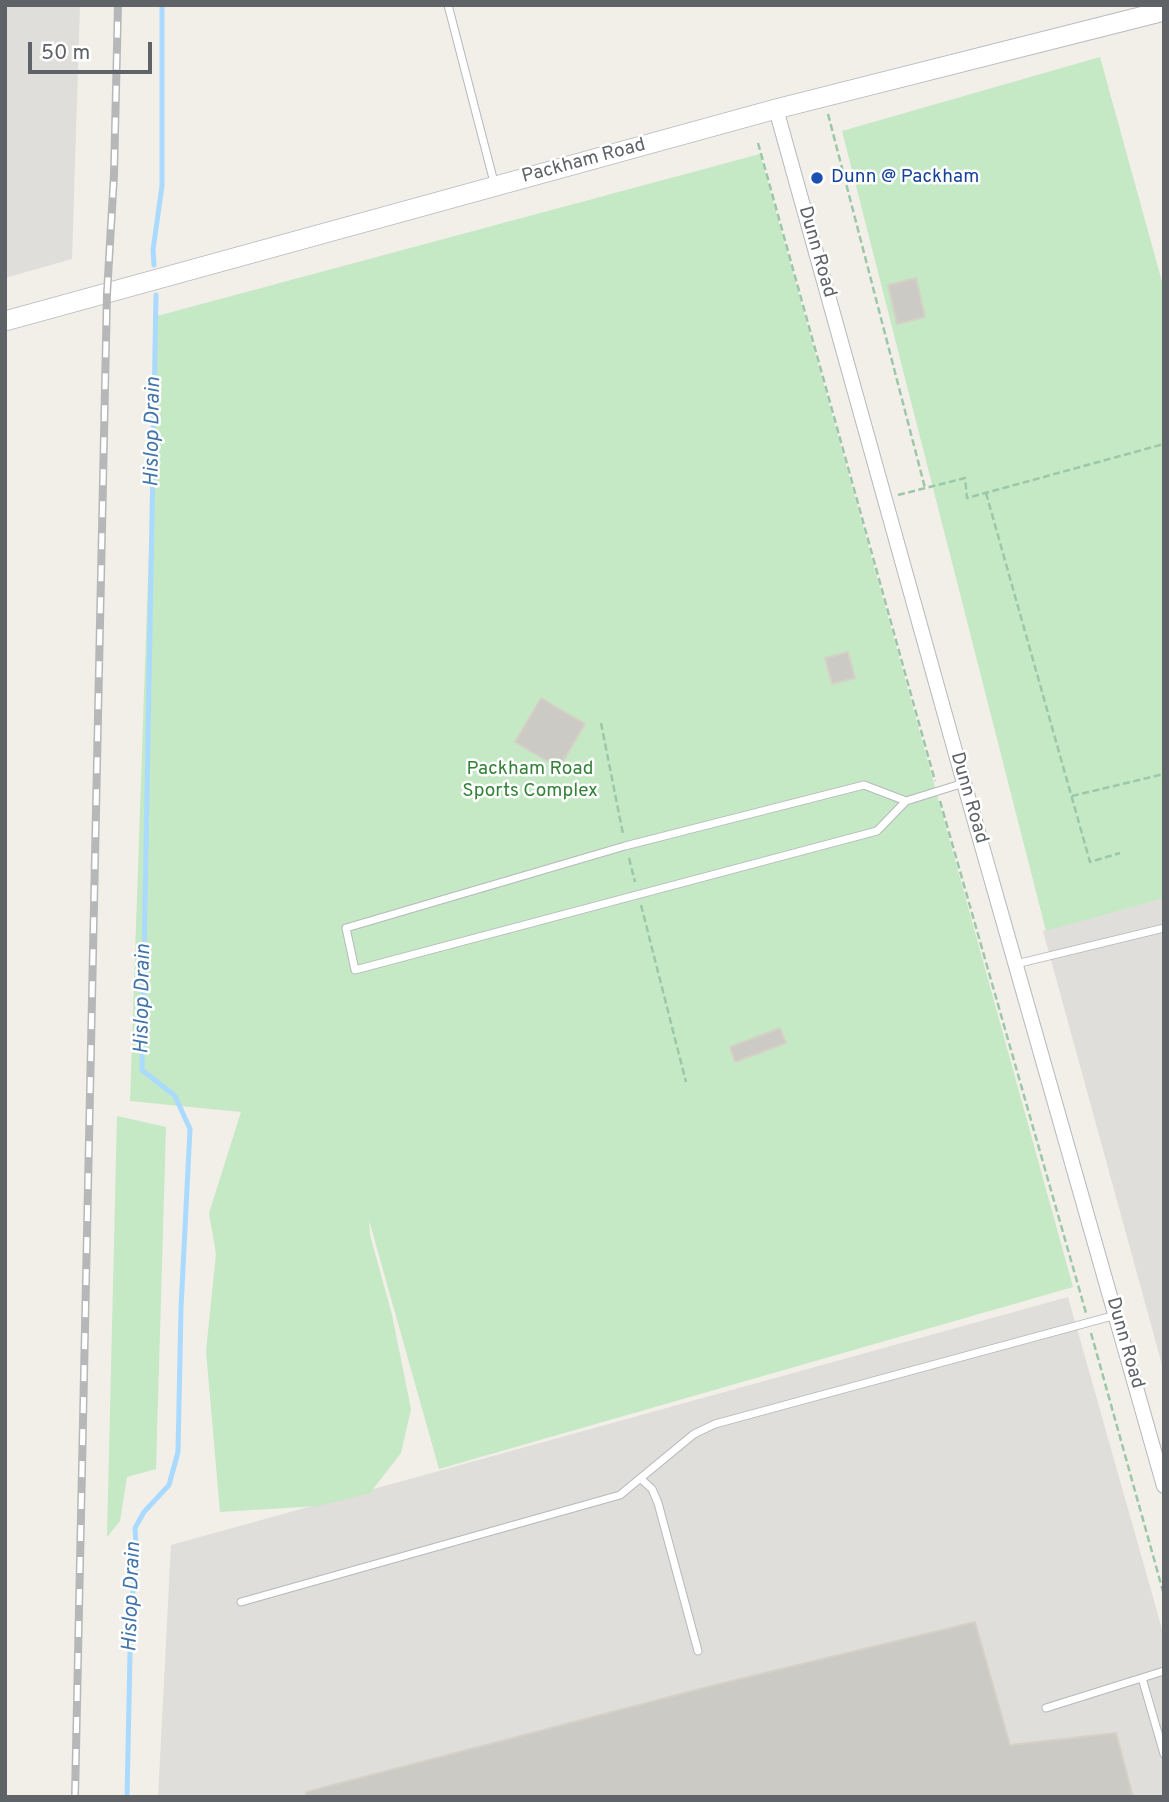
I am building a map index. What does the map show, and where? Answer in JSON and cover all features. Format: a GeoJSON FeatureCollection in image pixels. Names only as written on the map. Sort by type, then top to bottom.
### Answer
{"type":"FeatureCollection","features":[{"type":"Feature","properties":{"kind":"street","name":"Packham Road"},"geometry":{"type":"LineString","coordinates":[[5,321],[776,109],[1164,11]]}},
{"type":"Feature","properties":{"kind":"street","name":"Dunn Road"},"geometry":{"type":"LineString","coordinates":[[776,109],[1164,1486]]}},
{"type":"Feature","properties":{"kind":"lane"},"geometry":{"type":"LineString","coordinates":[[447,5],[496,187]]}},
{"type":"Feature","properties":{"kind":"lane"},"geometry":{"type":"LineString","coordinates":[[906,801],[864,785],[625,846],[346,928],[355,970],[877,831],[906,801],[964,782]]}},
{"type":"Feature","properties":{"kind":"lane"},"geometry":{"type":"LineString","coordinates":[[1016,964],[1164,928]]}},
{"type":"Feature","properties":{"kind":"lane"},"geometry":{"type":"LineString","coordinates":[[241,1602],[620,1495],[694,1434],[715,1424],[1116,1315]]}},
{"type":"Feature","properties":{"kind":"lane"},"geometry":{"type":"LineString","coordinates":[[641,1479],[652,1489],[658,1503],[698,1651]]}},
{"type":"Feature","properties":{"kind":"lane"},"geometry":{"type":"LineString","coordinates":[[1046,1708],[1164,1671]]}},
{"type":"Feature","properties":{"kind":"lane"},"geometry":{"type":"LineString","coordinates":[[1142,1678],[1164,1754]]}},
{"type":"Feature","properties":{"kind":"path"},"geometry":{"type":"LineString","coordinates":[[824,97],[925,488]]}},
{"type":"Feature","properties":{"kind":"path"},"geometry":{"type":"LineString","coordinates":[[758,143],[937,791],[1087,1318]]}},
{"type":"Feature","properties":{"kind":"path"},"geometry":{"type":"LineString","coordinates":[[885,498],[965,478],[967,498],[1164,444]]}},
{"type":"Feature","properties":{"kind":"path"},"geometry":{"type":"LineString","coordinates":[[986,493],[1090,862],[1119,853]]}},
{"type":"Feature","properties":{"kind":"path"},"geometry":{"type":"LineString","coordinates":[[1072,796],[1164,774]]}},
{"type":"Feature","properties":{"kind":"path"},"geometry":{"type":"LineString","coordinates":[[1090,1328],[1164,1595]]}},
{"type":"Feature","properties":{"kind":"shaded area"},"geometry":{"type":"Polygon","coordinates":[[[5,5],[80,5],[72,259],[5,278],[5,5]]]}},
{"type":"Feature","properties":{"kind":"shaded area"},"geometry":{"type":"Polygon","coordinates":[[[1164,898],[1164,1372],[1043,931],[1164,898]]]}},
{"type":"Feature","properties":{"kind":"shaded area"},"geometry":{"type":"Polygon","coordinates":[[[1068,1297],[1164,1636],[1164,1797],[158,1797],[171,1545],[1068,1297]]]}},
{"type":"Feature","properties":{"kind":"green space"},"geometry":{"type":"Polygon","coordinates":[[[1100,57],[1164,289],[1164,898],[1046,931],[842,131],[1100,57]]]}},
{"type":"Feature","properties":{"kind":"green space","name":"Packham Road Sports Complex"},"geometry":{"type":"Polygon","coordinates":[[[760,154],[1073,1287],[439,1469],[369,1220],[370,1235],[392,1315],[411,1409],[401,1453],[370,1493],[318,1506],[220,1512],[206,1351],[216,1254],[209,1213],[241,1112],[130,1101],[157,316],[760,154]]]}},
{"type":"Feature","properties":{"kind":"green space"},"geometry":{"type":"Polygon","coordinates":[[[117,1116],[166,1127],[156,1469],[127,1477],[120,1521],[107,1537],[117,1116]]]}},
{"type":"Feature","properties":{"kind":"building"},"geometry":{"type":"Polygon","coordinates":[[[916,278],[925,317],[897,324],[888,285],[916,278]]]}},
{"type":"Feature","properties":{"kind":"building"},"geometry":{"type":"Polygon","coordinates":[[[848,652],[855,678],[832,684],[825,658],[848,652]]]}},
{"type":"Feature","properties":{"kind":"building"},"geometry":{"type":"Polygon","coordinates":[[[541,698],[585,724],[559,768],[515,742],[541,698]]]}},
{"type":"Feature","properties":{"kind":"building"},"geometry":{"type":"Polygon","coordinates":[[[780,1028],[786,1043],[735,1062],[730,1047],[780,1028]]]}},
{"type":"Feature","properties":{"kind":"building"},"geometry":{"type":"Polygon","coordinates":[[[975,1622],[1010,1745],[1116,1733],[1133,1797],[306,1797],[306,1792],[719,1684],[975,1622]]]}},
{"type":"Feature","properties":{"kind":"waterway","name":"Hislop Drain"},"geometry":{"type":"LineString","coordinates":[[154,265],[153,250],[162,186],[162,5]]}},
{"type":"Feature","properties":{"kind":"waterway","name":"Hislop Drain"},"geometry":{"type":"LineString","coordinates":[[127,1797],[131,1606],[137,1561],[135,1528],[144,1512],[169,1485],[178,1452],[181,1308],[190,1129],[175,1096],[142,1070],[156,295]]}},
{"type":"Feature","properties":{"kind":"railway"},"geometry":{"type":"LineString","coordinates":[[75,1797],[107,294],[114,175],[118,5]]}},
{"type":"Feature","properties":{"kind":"place","name":"Dunn @ Packham"},"geometry":{"type":"Point","coordinates":[817,178]}}]}
